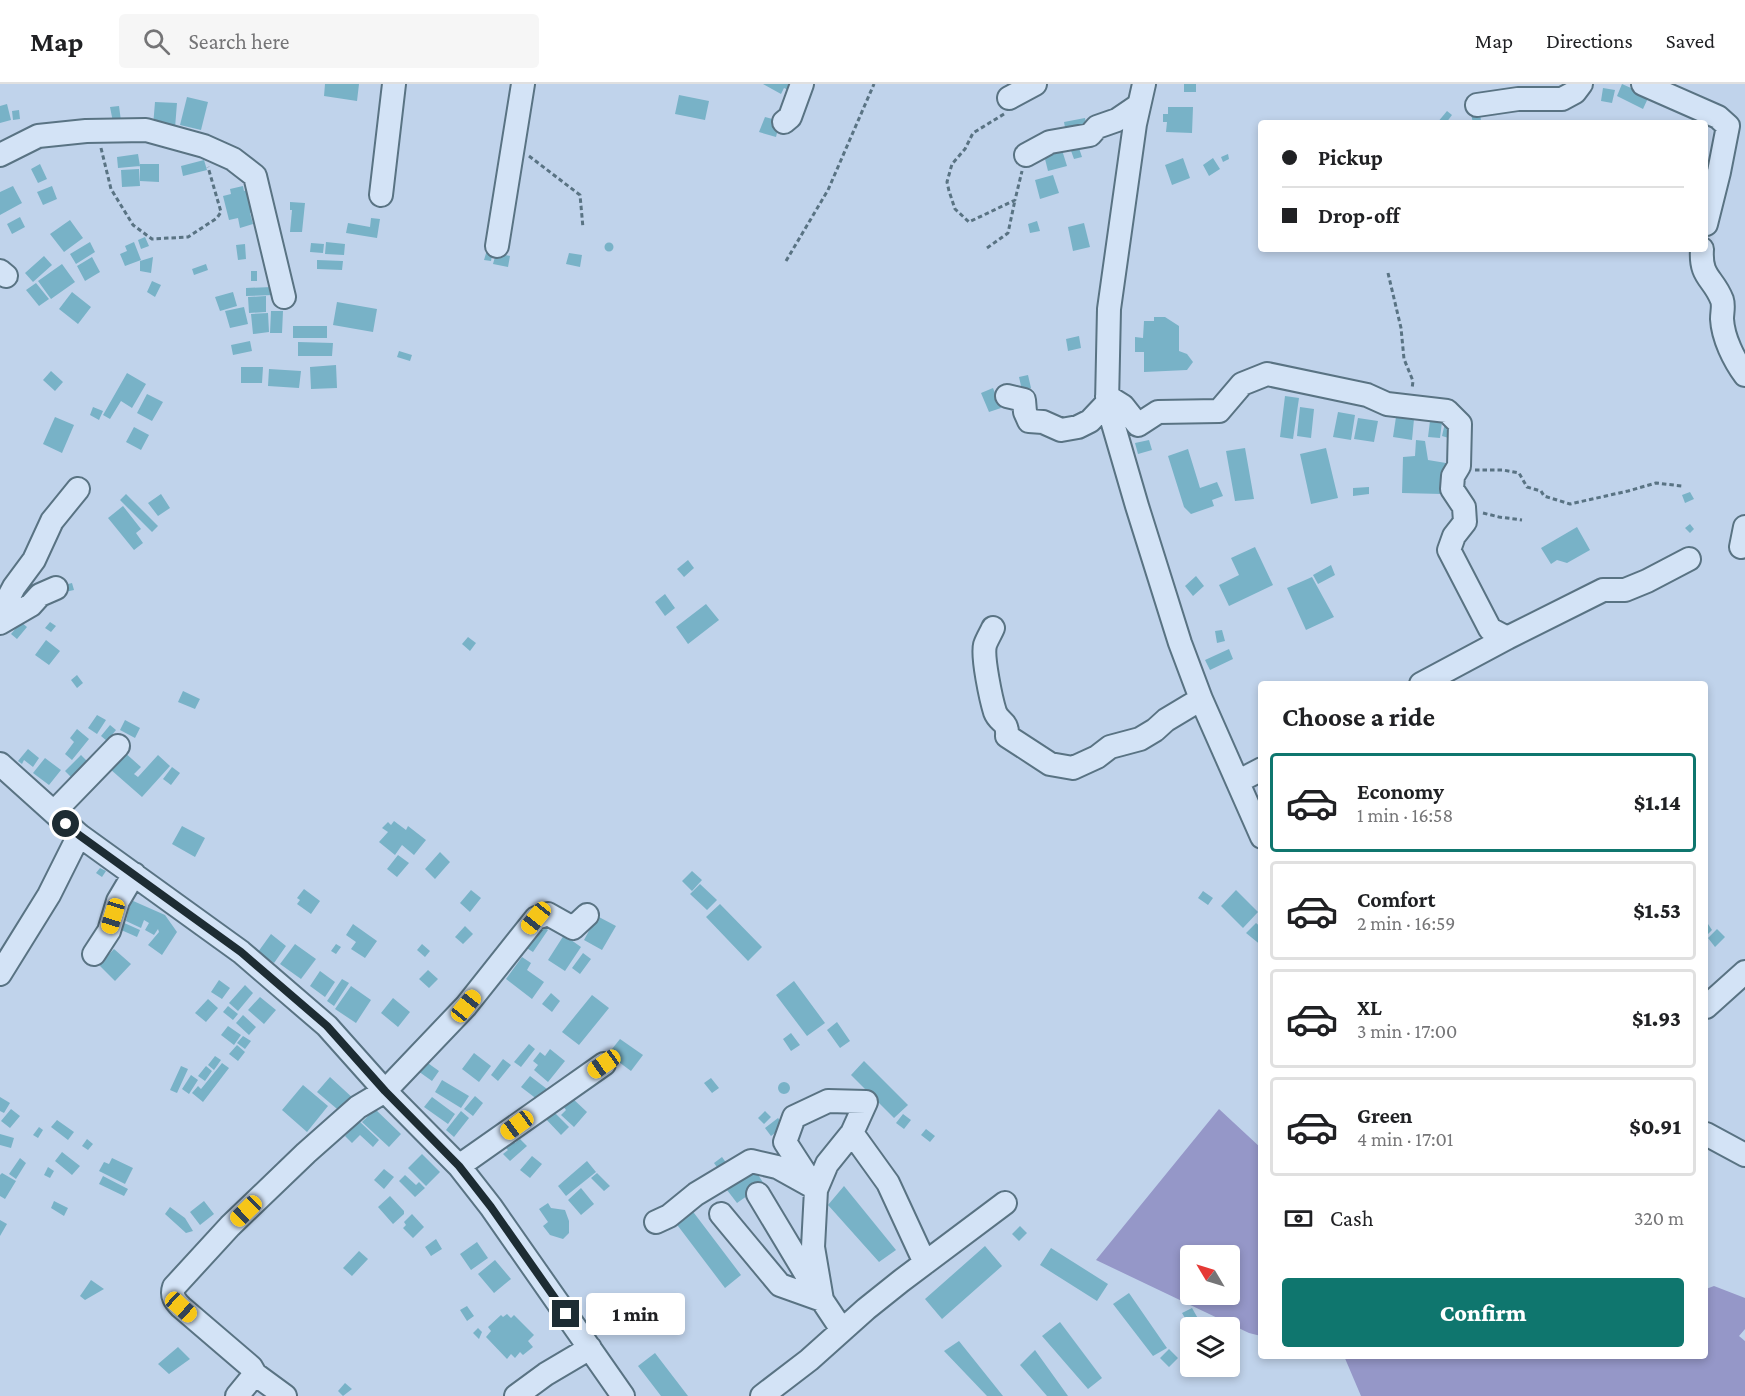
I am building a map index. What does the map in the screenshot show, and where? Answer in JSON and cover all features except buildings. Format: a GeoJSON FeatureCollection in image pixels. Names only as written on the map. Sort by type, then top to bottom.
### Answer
{"type":"FeatureCollection","features":[{"type":"Feature","properties":{"kind":"street"},"geometry":{"type":"LineString","coordinates":[[381,195],[394,84]]}},
{"type":"Feature","properties":{"kind":"street"},"geometry":{"type":"LineString","coordinates":[[496,246],[523,84]]}},
{"type":"Feature","properties":{"kind":"street"},"geometry":{"type":"LineString","coordinates":[[784,122],[790,117],[802,84]]}},
{"type":"Feature","properties":{"kind":"street"},"geometry":{"type":"LineString","coordinates":[[1009,98],[1046,84]]}},
{"type":"Feature","properties":{"kind":"street"},"geometry":{"type":"LineString","coordinates":[[1477,105],[1518,99],[1562,99],[1575,92],[1581,84]]}},
{"type":"Feature","properties":{"kind":"street"},"geometry":{"type":"LineString","coordinates":[[1643,84],[1718,117],[1737,129],[1719,172],[1708,216]]}},
{"type":"Feature","properties":{"kind":"street"},"geometry":{"type":"LineString","coordinates":[[1026,155],[1050,142],[1090,135],[1097,127],[1117,120],[1141,94]]}},
{"type":"Feature","properties":{"kind":"street"},"geometry":{"type":"LineString","coordinates":[[1141,94],[1109,309],[1107,400],[1163,590],[1201,699],[1258,827]]}},
{"type":"Feature","properties":{"kind":"street"},"geometry":{"type":"LineString","coordinates":[[0,155],[38,136],[146,130],[204,146],[233,159],[255,176],[284,297]]}},
{"type":"Feature","properties":{"kind":"street"},"geometry":{"type":"LineString","coordinates":[[1702,252],[1701,263],[1705,274],[1718,290],[1723,304],[1722,320],[1726,339],[1745,375]]}},
{"type":"Feature","properties":{"kind":"street"},"geometry":{"type":"LineString","coordinates":[[1115,433],[1138,425],[1158,412],[1219,411],[1242,384],[1268,374],[1367,395],[1387,404],[1447,411],[1460,424],[1459,466],[1453,476],[1452,489],[1464,507],[1465,522],[1454,536],[1449,550],[1490,629],[1507,638]]}},
{"type":"Feature","properties":{"kind":"street"},"geometry":{"type":"LineString","coordinates":[[1007,396],[1024,400],[1025,412],[1029,421],[1043,422],[1061,430],[1078,427],[1090,421],[1107,400]]}},
{"type":"Feature","properties":{"kind":"street"},"geometry":{"type":"LineString","coordinates":[[1107,400],[1123,406],[1138,425]]}},
{"type":"Feature","properties":{"kind":"street"},"geometry":{"type":"LineString","coordinates":[[0,614],[14,587],[34,560],[52,521],[78,489]]}},
{"type":"Feature","properties":{"kind":"street"},"geometry":{"type":"LineString","coordinates":[[1427,681],[1603,591],[1625,590],[1689,559]]}},
{"type":"Feature","properties":{"kind":"street"},"geometry":{"type":"LineString","coordinates":[[0,623],[31,605],[40,595],[56,588]]}},
{"type":"Feature","properties":{"kind":"street"},"geometry":{"type":"LineString","coordinates":[[993,628],[984,647],[987,676],[996,715],[1004,721],[1008,728],[1007,736],[1050,764],[1073,768],[1084,764],[1110,747],[1140,739],[1201,699]]}},
{"type":"Feature","properties":{"kind":"street"},"geometry":{"type":"LineString","coordinates":[[54,812],[118,746]]}},
{"type":"Feature","properties":{"kind":"street"},"geometry":{"type":"LineString","coordinates":[[0,764],[79,835],[241,952],[327,1026],[385,1091],[459,1166],[491,1207],[623,1396]]}},
{"type":"Feature","properties":{"kind":"street"},"geometry":{"type":"LineString","coordinates":[[1239,782],[1258,771]]}},
{"type":"Feature","properties":{"kind":"street"},"geometry":{"type":"LineString","coordinates":[[0,974],[49,896],[79,835]]}},
{"type":"Feature","properties":{"kind":"street"},"geometry":{"type":"LineString","coordinates":[[94,954],[109,931],[118,901],[134,874]]}},
{"type":"Feature","properties":{"kind":"street"},"geometry":{"type":"LineString","coordinates":[[285,1396],[255,1374],[251,1367],[181,1307],[174,1300],[172,1293],[174,1287],[230,1226],[306,1153],[358,1107],[385,1091],[466,1006],[536,918],[548,914],[573,928],[587,915]]}},
{"type":"Feature","properties":{"kind":"street"},"geometry":{"type":"LineString","coordinates":[[1708,1005],[1745,972]]}},
{"type":"Feature","properties":{"kind":"street"},"geometry":{"type":"LineString","coordinates":[[459,1166],[604,1064]]}},
{"type":"Feature","properties":{"kind":"street"},"geometry":{"type":"LineString","coordinates":[[816,1190],[784,1142],[794,1117],[828,1101],[866,1102],[852,1132],[827,1164],[816,1190],[813,1247],[822,1300]]}},
{"type":"Feature","properties":{"kind":"street"},"geometry":{"type":"LineString","coordinates":[[852,1132],[888,1183],[925,1263]]}},
{"type":"Feature","properties":{"kind":"street"},"geometry":{"type":"LineString","coordinates":[[1708,1135],[1745,1155]]}},
{"type":"Feature","properties":{"kind":"street"},"geometry":{"type":"LineString","coordinates":[[656,1222],[669,1216],[696,1194],[751,1161],[777,1167],[816,1190]]}},
{"type":"Feature","properties":{"kind":"street"},"geometry":{"type":"LineString","coordinates":[[758,1194],[842,1330]]}},
{"type":"Feature","properties":{"kind":"street"},"geometry":{"type":"LineString","coordinates":[[762,1396],[809,1360],[842,1330],[925,1263],[1005,1203]]}},
{"type":"Feature","properties":{"kind":"street"},"geometry":{"type":"LineString","coordinates":[[721,1214],[780,1285],[822,1300]]}},
{"type":"Feature","properties":{"kind":"street"},"geometry":{"type":"LineString","coordinates":[[516,1396],[546,1374],[590,1348]]}},
{"type":"Feature","properties":{"kind":"street"},"geometry":{"type":"LineString","coordinates":[[237,1396],[255,1374]]}},
{"type":"Feature","properties":{"kind":"path"},"geometry":{"type":"LineString","coordinates":[[786,261],[828,190],[874,84]]}},
{"type":"Feature","properties":{"kind":"path"},"geometry":{"type":"LineString","coordinates":[[1009,98],[1006,113],[974,133],[965,149],[952,164],[947,182],[955,209],[969,222],[1015,200]]}},
{"type":"Feature","properties":{"kind":"path"},"geometry":{"type":"LineString","coordinates":[[99,131],[111,189],[133,225],[152,239],[188,237],[217,218],[221,212],[204,146]]}},
{"type":"Feature","properties":{"kind":"path"},"geometry":{"type":"LineString","coordinates":[[513,151],[531,156],[580,195],[583,228]]}},
{"type":"Feature","properties":{"kind":"path"},"geometry":{"type":"LineString","coordinates":[[987,248],[1008,232],[1026,155]]}},
{"type":"Feature","properties":{"kind":"path"},"geometry":{"type":"LineString","coordinates":[[1388,273],[1401,328],[1404,359],[1413,381],[1412,390],[1420,407]]}},
{"type":"Feature","properties":{"kind":"path"},"geometry":{"type":"LineString","coordinates":[[1459,466],[1479,471],[1503,470],[1518,473],[1527,487],[1541,491],[1544,496],[1570,504],[1656,483],[1682,486]]}},
{"type":"Feature","properties":{"kind":"path"},"geometry":{"type":"LineString","coordinates":[[1464,507],[1499,518],[1522,520]]}},
{"type":"Feature","properties":{"kind":"shaded area"},"geometry":{"type":"Polygon","coordinates":[[[1219,1109],[1258,1145],[1258,1335],[1240,1329],[1240,1317],[1215,1317],[1190,1305],[1240,1305],[1240,1245],[1180,1245],[1180,1300],[1096,1260],[1219,1109]]]}},
{"type":"Feature","properties":{"kind":"shaded area"},"geometry":{"type":"Polygon","coordinates":[[[1714,1286],[1745,1298],[1745,1329],[1739,1336],[1745,1341],[1745,1396],[1361,1396],[1345,1359],[1708,1359],[1708,1288],[1714,1286]]]}},
{"type":"Feature","properties":{"kind":"route"},"geometry":{"type":"LineString","coordinates":[[66,824],[241,952],[327,1026],[385,1091],[459,1166],[491,1207],[566,1314]]}}]}
